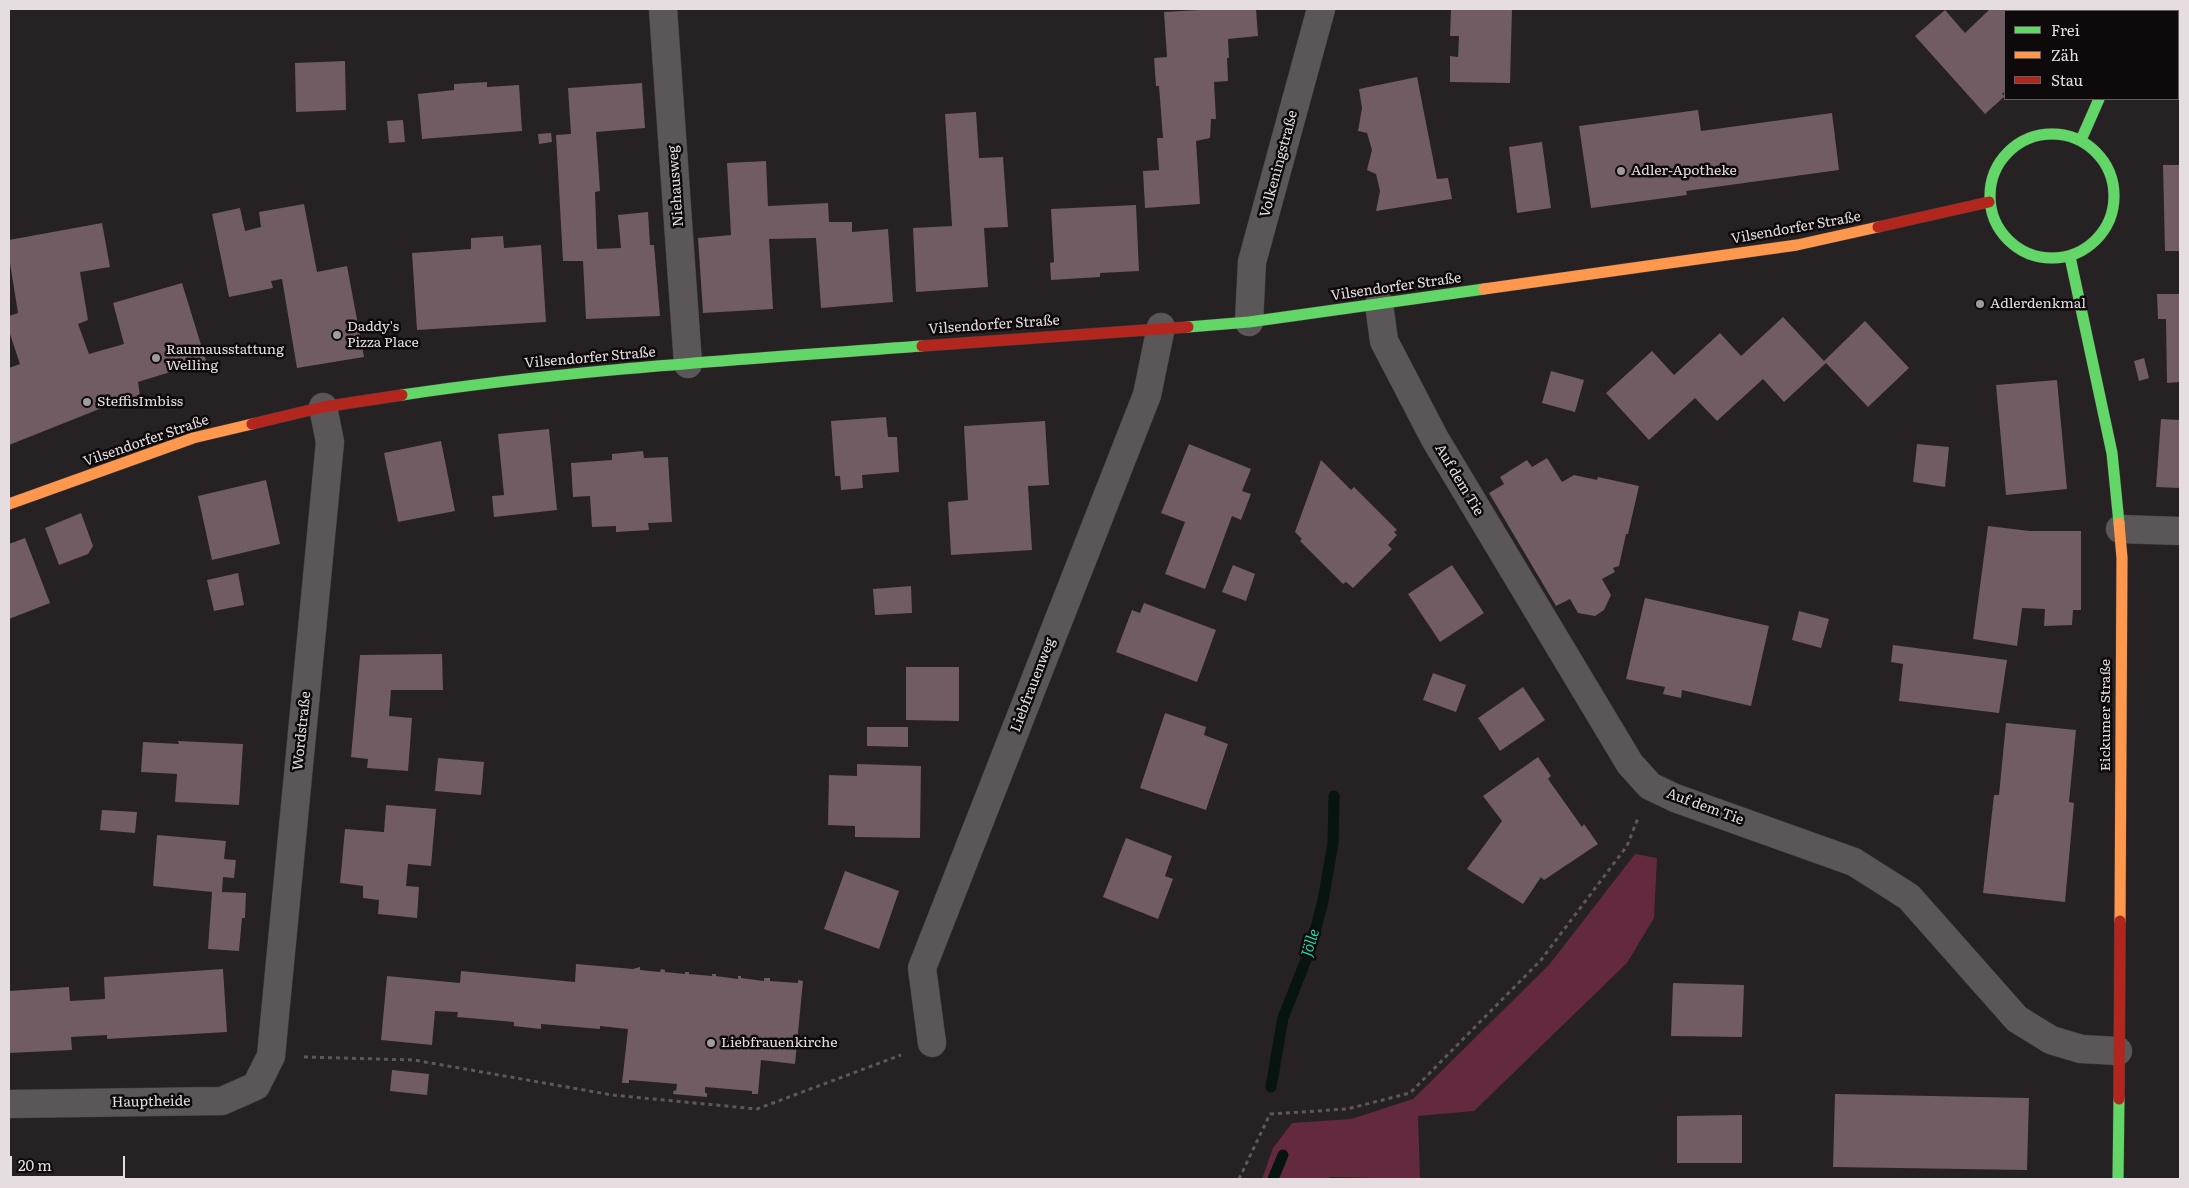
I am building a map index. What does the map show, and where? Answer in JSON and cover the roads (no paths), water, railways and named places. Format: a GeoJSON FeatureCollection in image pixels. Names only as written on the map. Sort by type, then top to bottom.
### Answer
{"type":"FeatureCollection","features":[{"type":"Feature","properties":{"kind":"main road"},"geometry":{"type":"LineString","coordinates":[[2081,140],[2099,100]]}},
{"type":"Feature","properties":{"kind":"main road"},"geometry":{"type":"LineString","coordinates":[[2056,133],[2081,140],[2105,161],[2112,177],[2115,201],[2110,220],[2096,241],[2070,257],[2045,259],[2018,249],[1999,230],[1992,216],[1989,202],[1993,173],[2009,150],[2018,143],[2037,135],[2056,133]]}},
{"type":"Feature","properties":{"kind":"main road","name":"Vilsendorfer Straße"},"geometry":{"type":"LineString","coordinates":[[9,504],[192,438],[322,407],[490,382],[688,364],[1160,327],[1248,322],[1797,246],[1989,202]]}},
{"type":"Feature","properties":{"kind":"main road","name":"Eickumer Straße"},"geometry":{"type":"LineString","coordinates":[[2070,257],[2112,453],[2120,529],[2122,568],[2118,1179]]}},
{"type":"Feature","properties":{"kind":"street","name":"Niehausweg"},"geometry":{"type":"LineString","coordinates":[[663,9],[688,364]]}},
{"type":"Feature","properties":{"kind":"street","name":"Volkeningstraße"},"geometry":{"type":"LineString","coordinates":[[1248,322],[1252,262],[1321,9]]}},
{"type":"Feature","properties":{"kind":"street","name":"Auf dem Tie"},"geometry":{"type":"LineString","coordinates":[[1379,304],[1384,341],[1435,439],[1630,764],[1650,786],[1675,798],[1854,862],[1909,897],[2017,1019],[2059,1042],[2081,1049],[2118,1051]]}},
{"type":"Feature","properties":{"kind":"street","name":"Liebfrauenweg"},"geometry":{"type":"LineString","coordinates":[[932,1043],[922,968],[1146,395],[1160,327]]}},
{"type":"Feature","properties":{"kind":"street","name":"Wordstraße"},"geometry":{"type":"LineString","coordinates":[[271,1056],[330,442],[322,407]]}},
{"type":"Feature","properties":{"kind":"street"},"geometry":{"type":"LineString","coordinates":[[2120,529],[2180,531]]}},
{"type":"Feature","properties":{"kind":"street","name":"Hauptheide"},"geometry":{"type":"LineString","coordinates":[[9,1104],[222,1101],[256,1086],[271,1056]]}},
{"type":"Feature","properties":{"kind":"waterway","name":"Jölle"},"geometry":{"type":"LineString","coordinates":[[1271,1087],[1283,1018],[1311,947],[1323,901],[1333,843],[1334,796]]}},
{"type":"Feature","properties":{"kind":"waterway","name":"Jölle"},"geometry":{"type":"LineString","coordinates":[[1273,1179],[1283,1155]]}},
{"type":"Feature","properties":{"kind":"place","name":"Adler-Apotheke"},"geometry":{"type":"Point","coordinates":[1621,171]}},
{"type":"Feature","properties":{"kind":"place","name":"Adlerdenkmal"},"geometry":{"type":"Point","coordinates":[1980,304]}},
{"type":"Feature","properties":{"kind":"place","name":"Daddy's Pizza Place"},"geometry":{"type":"Point","coordinates":[337,335]}},
{"type":"Feature","properties":{"kind":"place","name":"Raumausstattung Welling"},"geometry":{"type":"Point","coordinates":[156,358]}},
{"type":"Feature","properties":{"kind":"place","name":"SteffisImbiss"},"geometry":{"type":"Point","coordinates":[87,402]}},
{"type":"Feature","properties":{"kind":"place","name":"Liebfrauenkirche"},"geometry":{"type":"Point","coordinates":[711,1043]}}]}
